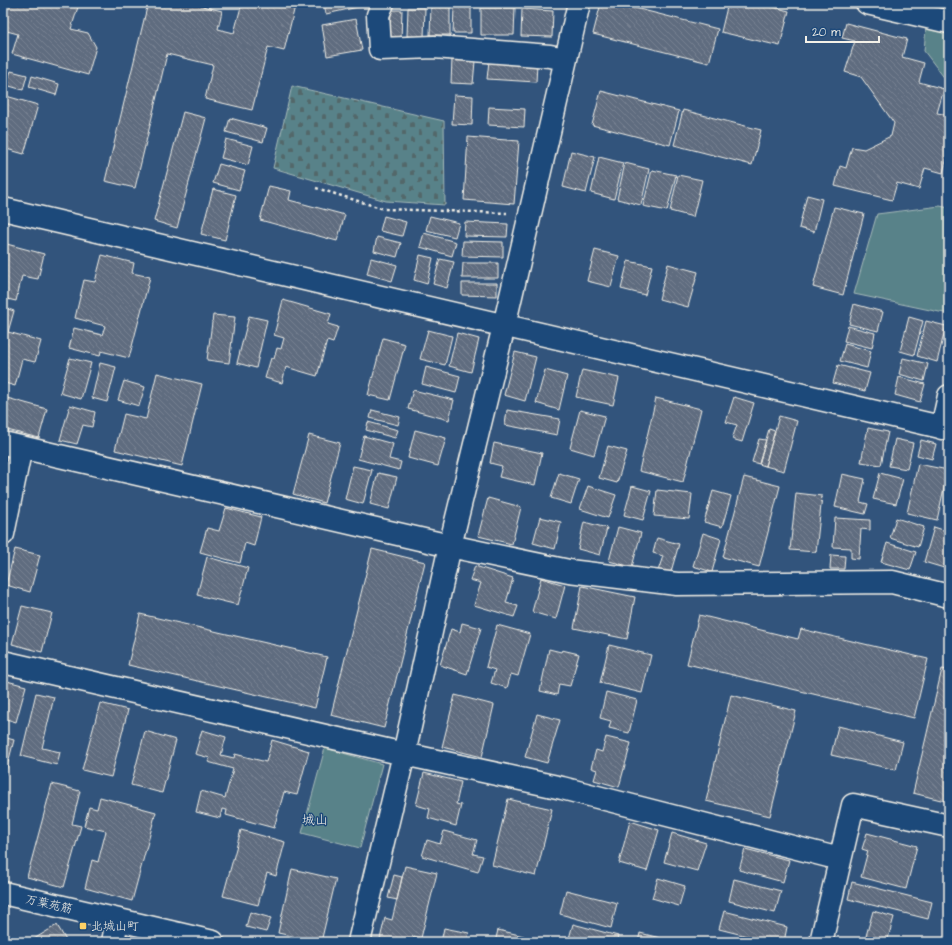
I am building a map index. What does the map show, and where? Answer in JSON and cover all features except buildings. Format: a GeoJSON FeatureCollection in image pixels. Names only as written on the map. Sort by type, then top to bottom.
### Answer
{"type":"FeatureCollection","features":[{"type":"Feature","properties":{"kind":"street"},"geometry":{"type":"LineString","coordinates":[[383,3],[378,15],[380,50],[434,47],[550,56],[565,59]]}},
{"type":"Feature","properties":{"kind":"street"},"geometry":{"type":"LineString","coordinates":[[360,942],[404,754],[450,546],[504,326],[579,3]]}},
{"type":"Feature","properties":{"kind":"street"},"geometry":{"type":"LineString","coordinates":[[867,3],[949,22]]}},
{"type":"Feature","properties":{"kind":"street"},"geometry":{"type":"LineString","coordinates":[[3,209],[946,429],[949,396]]}},
{"type":"Feature","properties":{"kind":"street"},"geometry":{"type":"LineString","coordinates":[[3,534],[12,445],[450,546],[569,571],[677,584],[892,582],[949,596]]}},
{"type":"Feature","properties":{"kind":"street"},"geometry":{"type":"LineString","coordinates":[[3,662],[404,754],[562,788],[840,859]]}},
{"type":"Feature","properties":{"kind":"street"},"geometry":{"type":"LineString","coordinates":[[820,942],[853,806],[949,826]]}},
{"type":"Feature","properties":{"kind":"street","name":"万葉苑筋"},"geometry":{"type":"LineString","coordinates":[[3,893],[213,942]]}},
{"type":"Feature","properties":{"kind":"street"},"geometry":{"type":"LineString","coordinates":[[113,942],[117,920]]}},
{"type":"Feature","properties":{"kind":"path"},"geometry":{"type":"LineString","coordinates":[[316,188],[384,209],[530,214]]}},
{"type":"Feature","properties":{"kind":"green space"},"geometry":{"type":"Polygon","coordinates":[[[926,27],[949,32],[949,84],[924,51],[926,27]]]}},
{"type":"Feature","properties":{"kind":"green space"},"geometry":{"type":"Polygon","coordinates":[[[292,86],[444,121],[445,205],[386,201],[273,168],[292,86]]]}},
{"type":"Feature","properties":{"kind":"green space"},"geometry":{"type":"Polygon","coordinates":[[[940,206],[949,208],[949,314],[854,294],[877,214],[940,206]]]}},
{"type":"Feature","properties":{"kind":"green space"},"geometry":{"type":"Polygon","coordinates":[[[325,748],[382,764],[360,848],[302,833],[325,748]]]}},
{"type":"Feature","properties":{"kind":"place","name":"北城山町"},"geometry":{"type":"Point","coordinates":[83,926]}},
{"type":"Feature","properties":{"kind":"district","name":"城山"},"geometry":{"type":"Point","coordinates":[315,819]}}]}
